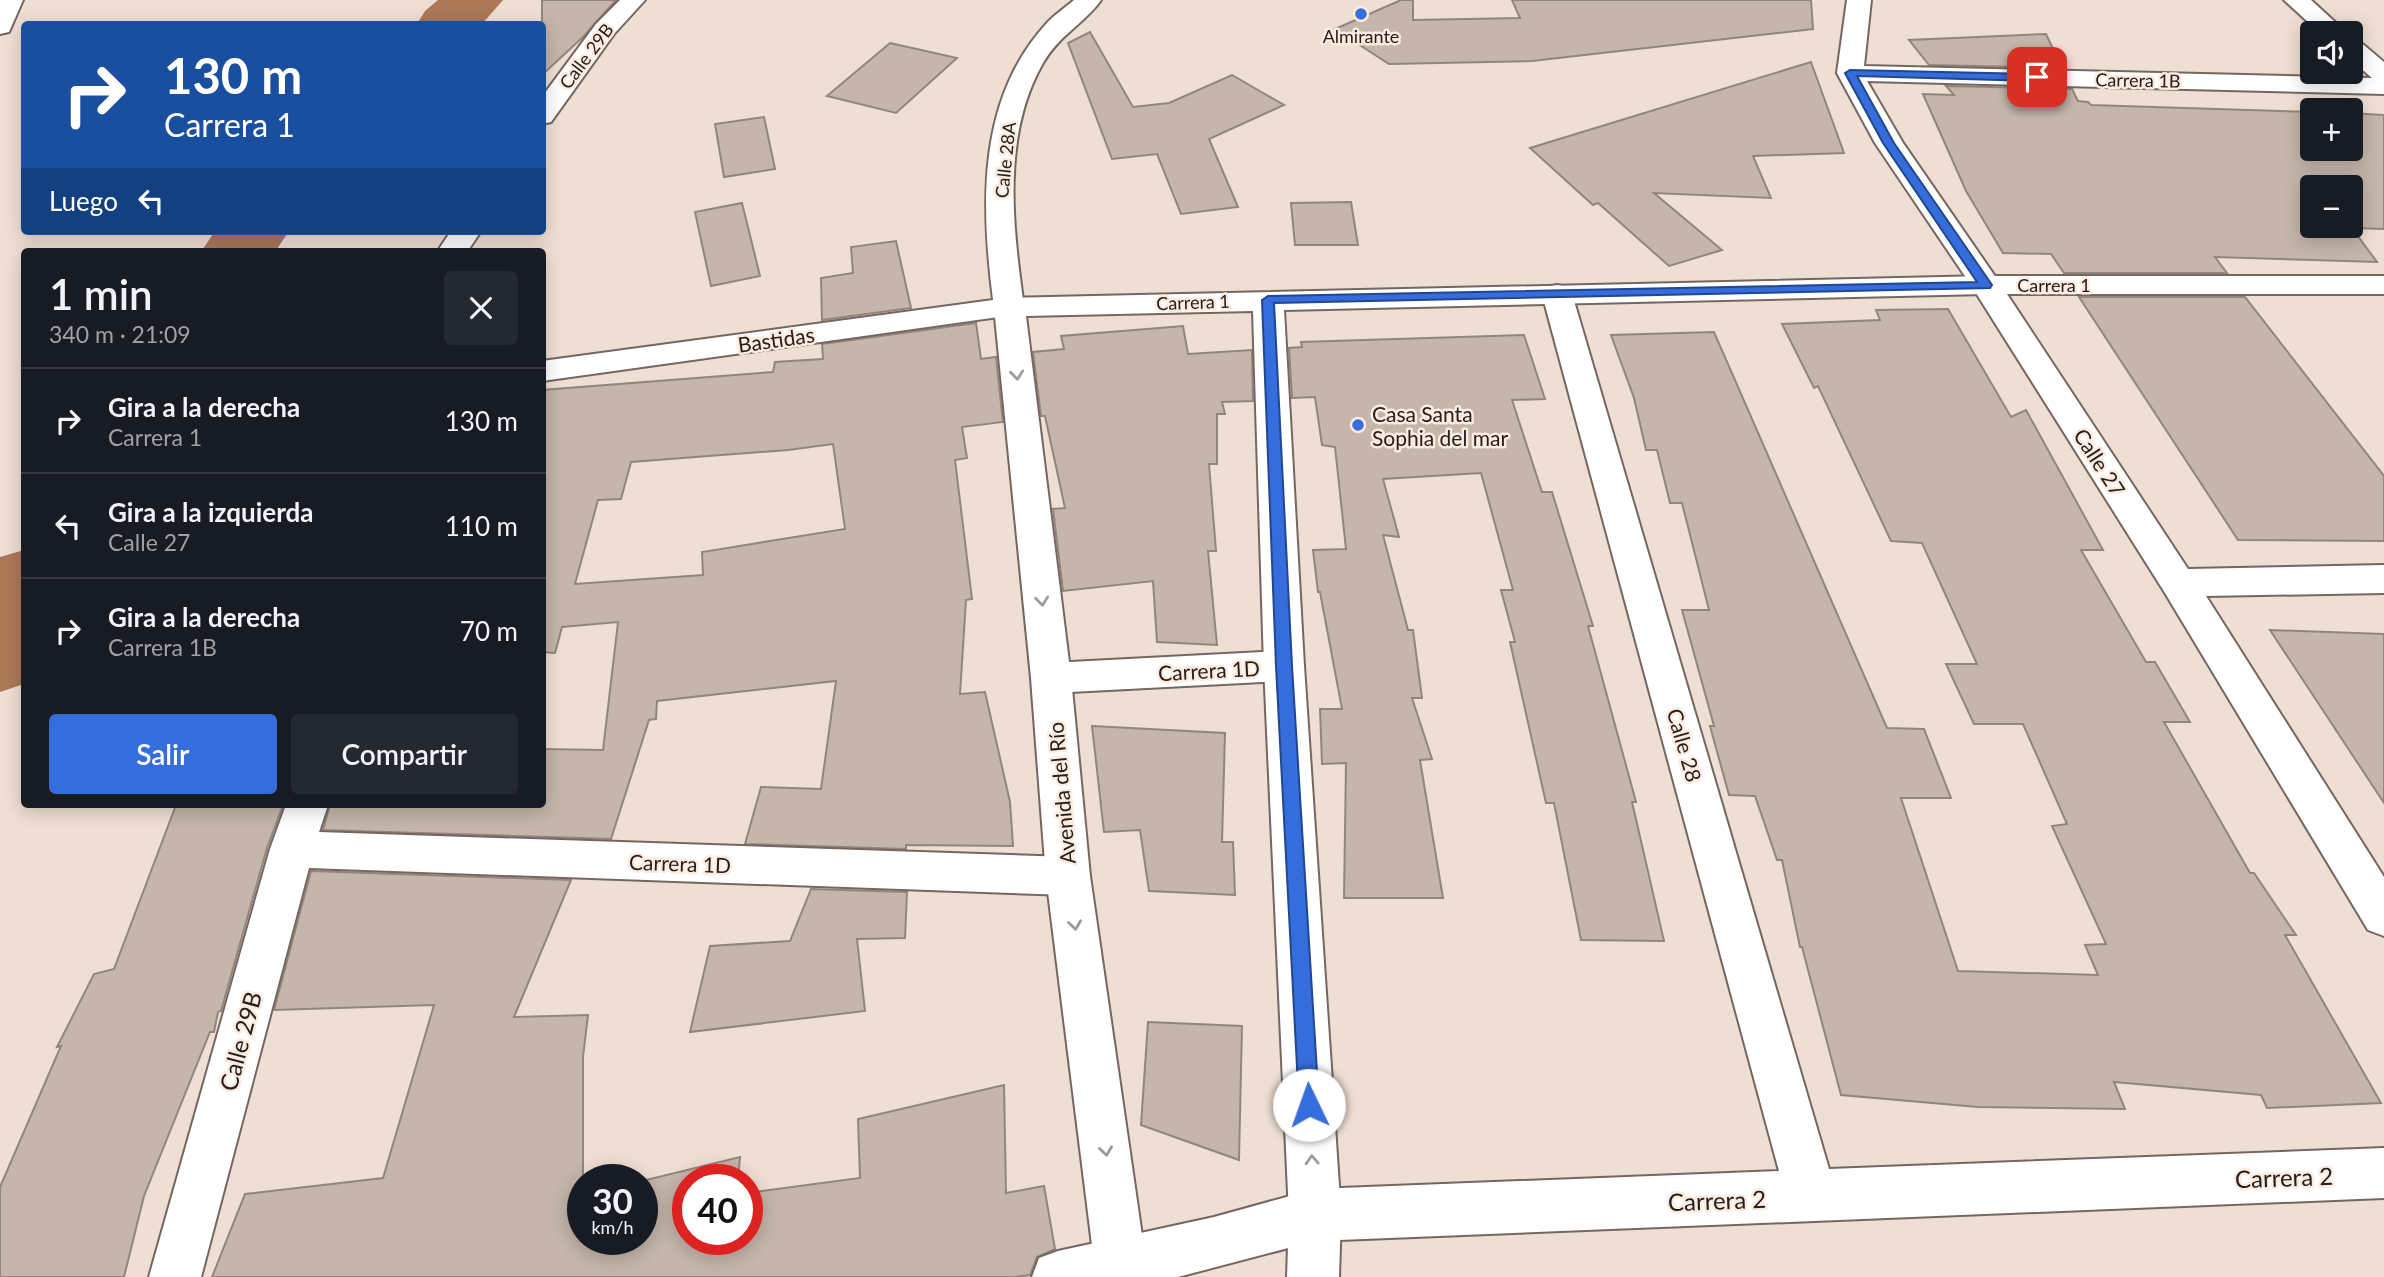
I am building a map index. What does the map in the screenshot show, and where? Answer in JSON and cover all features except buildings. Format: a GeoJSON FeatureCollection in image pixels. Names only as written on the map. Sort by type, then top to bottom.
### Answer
{"type":"FeatureCollection","features":[{"type":"Feature","properties":{"kind":"street"},"geometry":{"type":"LineString","coordinates":[[0,27],[11,0]]}},
{"type":"Feature","properties":{"kind":"street","name":"Calle 29B"},"geometry":{"type":"LineString","coordinates":[[546,110],[604,29],[633,0]]}},
{"type":"Feature","properties":{"kind":"street","name":"Calle 28A"},"geometry":{"type":"LineString","coordinates":[[1009,307],[1000,232],[999,183],[1005,132],[1019,83],[1037,49],[1065,17],[1089,0]]}},
{"type":"Feature","properties":{"kind":"street"},"geometry":{"type":"LineString","coordinates":[[1850,73],[1859,0]]}},
{"type":"Feature","properties":{"kind":"street"},"geometry":{"type":"LineString","coordinates":[[2296,0],[2321,21]]}},
{"type":"Feature","properties":{"kind":"street"},"geometry":{"type":"LineString","coordinates":[[2363,57],[2384,75]]}},
{"type":"Feature","properties":{"kind":"street","name":"Carrera 1B"},"geometry":{"type":"LineString","coordinates":[[1850,73],[2384,86]]}},
{"type":"Feature","properties":{"kind":"street","name":"Calle 27"},"geometry":{"type":"LineString","coordinates":[[1850,73],[1889,143],[1986,285],[2178,583],[2384,916]]}},
{"type":"Feature","properties":{"kind":"street","name":"Carrera 1"},"geometry":{"type":"LineString","coordinates":[[1009,307],[1986,285],[2384,285]]}},
{"type":"Feature","properties":{"kind":"street","name":"Calle 28"},"geometry":{"type":"LineString","coordinates":[[1557,294],[1812,1197]]}},
{"type":"Feature","properties":{"kind":"street"},"geometry":{"type":"LineString","coordinates":[[1268,300],[1284,666],[1315,1215],[1313,1277]]}},
{"type":"Feature","properties":{"kind":"street","name":"Bastidas"},"geometry":{"type":"LineString","coordinates":[[546,370],[1009,307]]}},
{"type":"Feature","properties":{"kind":"street","name":"Avenida del Río"},"geometry":{"type":"LineString","coordinates":[[1009,307],[1051,678],[1068,876],[1121,1270]]}},
{"type":"Feature","properties":{"kind":"street"},"geometry":{"type":"LineString","coordinates":[[2178,583],[2384,579]]}},
{"type":"Feature","properties":{"kind":"street","name":"Carrera 1D"},"geometry":{"type":"LineString","coordinates":[[1051,678],[1284,666]]}},
{"type":"Feature","properties":{"kind":"street","name":"Calle 29B"},"geometry":{"type":"LineString","coordinates":[[176,1277],[292,849],[306,808]]}},
{"type":"Feature","properties":{"kind":"street","name":"Carrera 1D"},"geometry":{"type":"LineString","coordinates":[[292,849],[1068,876]]}},
{"type":"Feature","properties":{"kind":"street","name":"Carrera 2"},"geometry":{"type":"LineString","coordinates":[[1058,1277],[1121,1270],[1315,1215],[2384,1172]]}},
{"type":"Feature","properties":{"kind":"waterway"},"geometry":{"type":"LineString","coordinates":[[450,21],[473,0]]}},
{"type":"Feature","properties":{"kind":"waterway"},"geometry":{"type":"LineString","coordinates":[[241,248],[249,235]]}},
{"type":"Feature","properties":{"kind":"waterway"},"geometry":{"type":"LineString","coordinates":[[0,655],[21,590]]}},
{"type":"Feature","properties":{"kind":"place","name":"Almirante"},"geometry":{"type":"Point","coordinates":[1361,14]}},
{"type":"Feature","properties":{"kind":"place","name":"Casa Santa Sophia del mar"},"geometry":{"type":"Point","coordinates":[1358,425]}},
{"type":"Feature","properties":{"kind":"route"},"geometry":{"type":"LineString","coordinates":[[1309,1105],[1284,666],[1268,300],[1986,285],[1889,143],[1850,73],[2037,77]]}}]}
